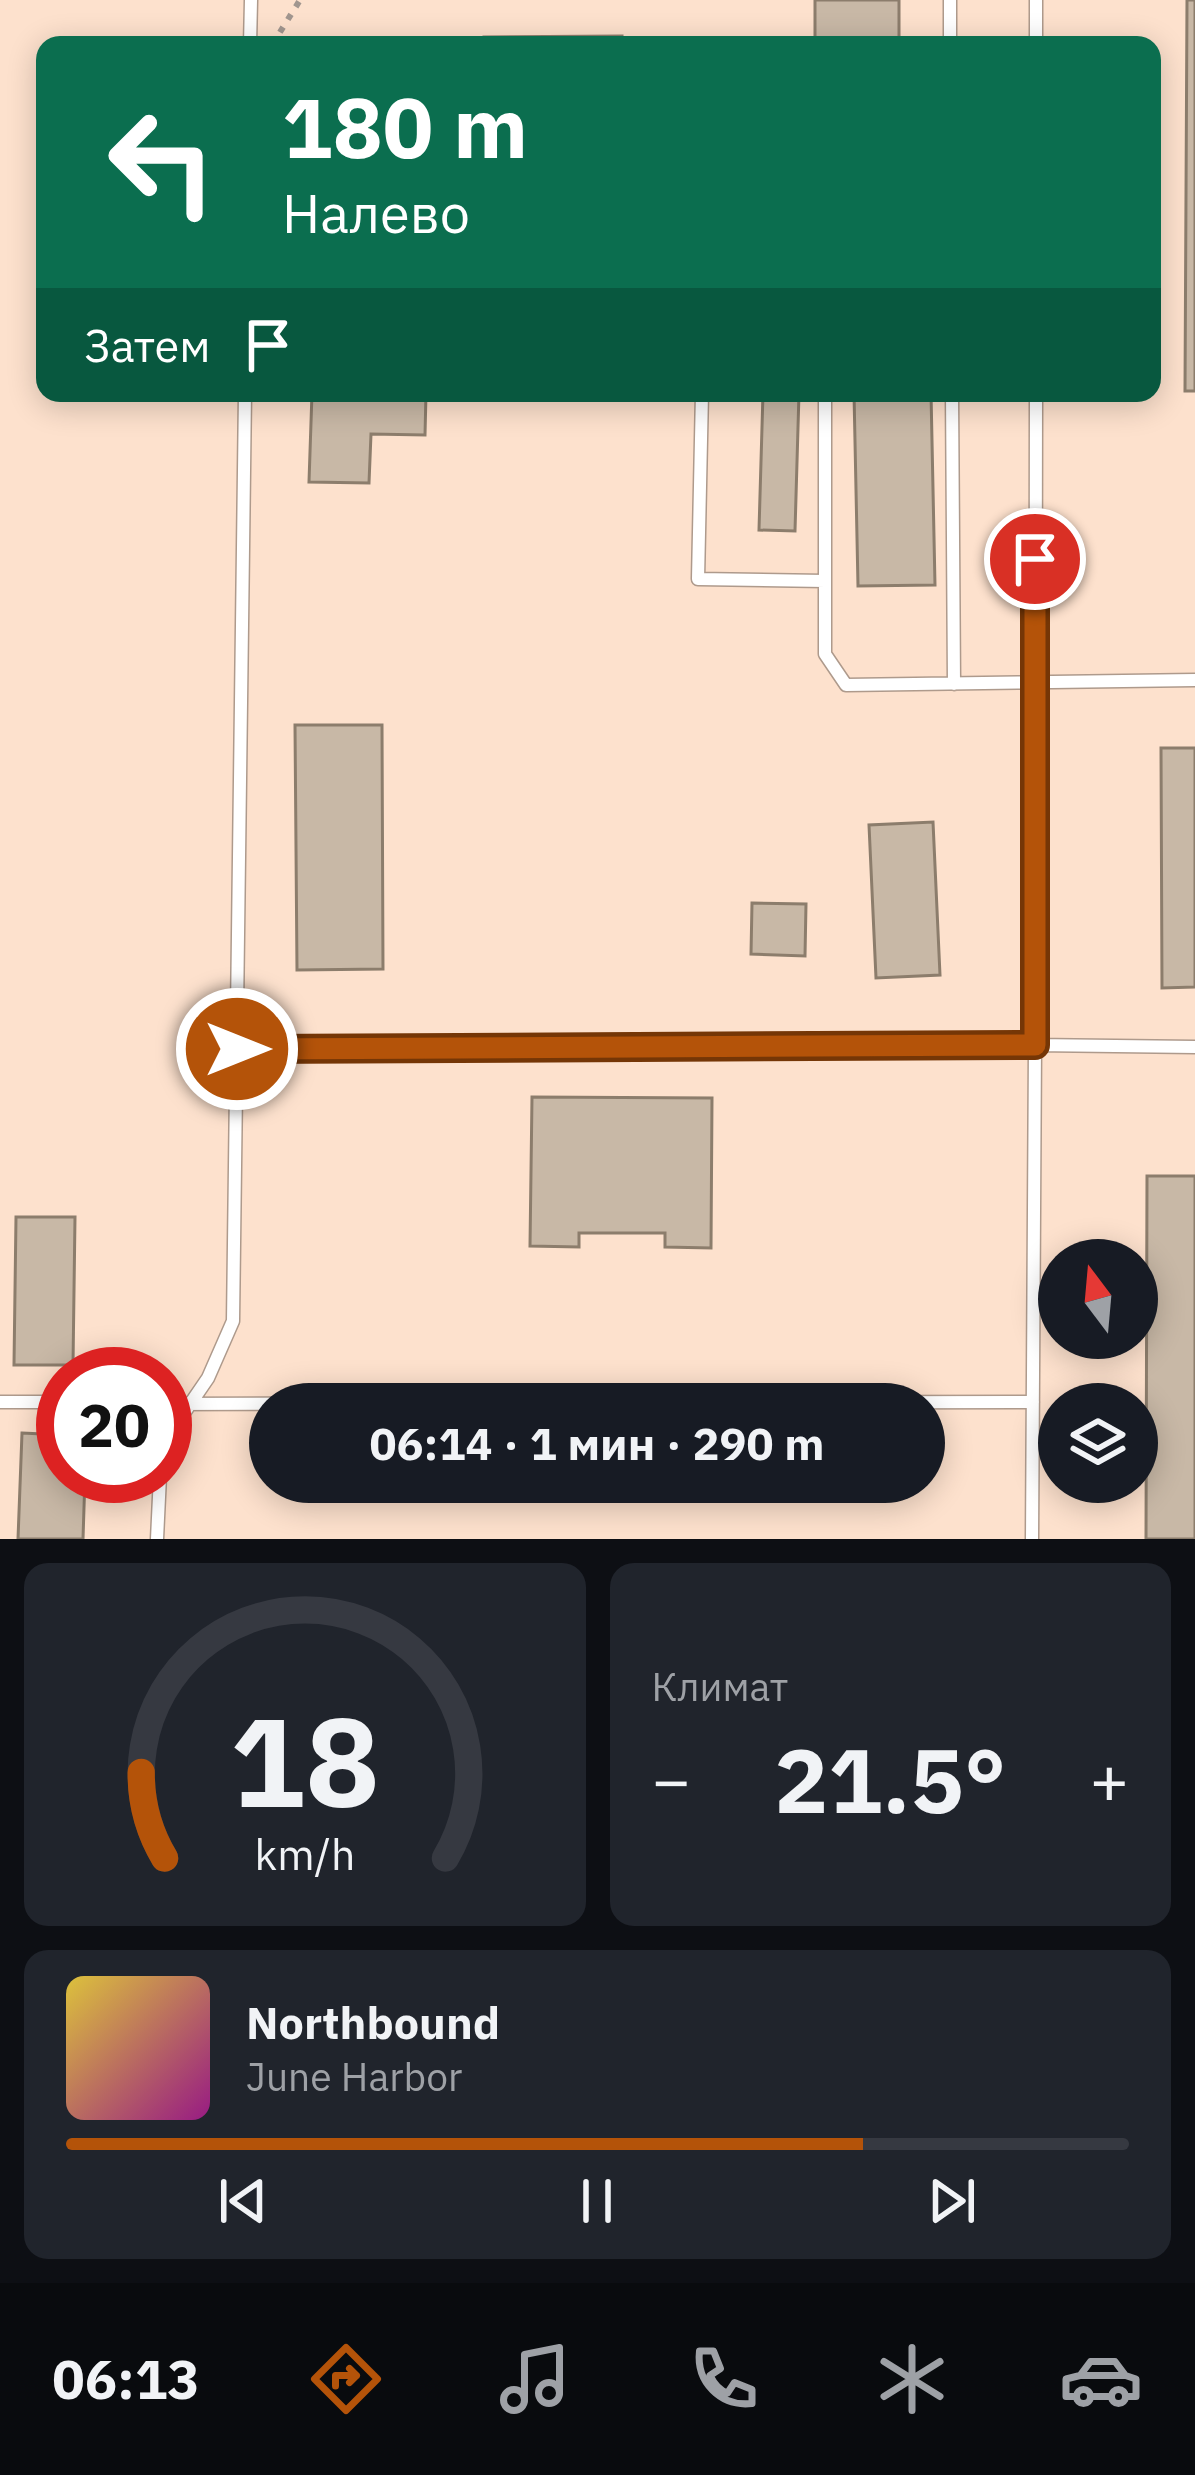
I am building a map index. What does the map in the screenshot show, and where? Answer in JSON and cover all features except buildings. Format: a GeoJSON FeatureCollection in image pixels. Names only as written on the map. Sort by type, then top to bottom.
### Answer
{"type":"FeatureCollection","features":[{"type":"Feature","properties":{"kind":"lane"},"geometry":{"type":"LineString","coordinates":[[250,0],[250,36]]}},
{"type":"Feature","properties":{"kind":"lane"},"geometry":{"type":"LineString","coordinates":[[950,0],[950,36]]}},
{"type":"Feature","properties":{"kind":"lane"},"geometry":{"type":"LineString","coordinates":[[1036,0],[1036,36]]}},
{"type":"Feature","properties":{"kind":"lane"},"geometry":{"type":"LineString","coordinates":[[192,1401],[233,1322],[245,402]]}},
{"type":"Feature","properties":{"kind":"lane"},"geometry":{"type":"LineString","coordinates":[[701,402],[698,579],[825,581]]}},
{"type":"Feature","properties":{"kind":"lane"},"geometry":{"type":"LineString","coordinates":[[825,402],[825,654],[846,685],[1195,680]]}},
{"type":"Feature","properties":{"kind":"lane"},"geometry":{"type":"LineString","coordinates":[[952,402],[953,684]]}},
{"type":"Feature","properties":{"kind":"lane"},"geometry":{"type":"LineString","coordinates":[[1032,1539],[1036,402]]}},
{"type":"Feature","properties":{"kind":"lane"},"geometry":{"type":"LineString","coordinates":[[237,1049],[1195,1047]]}},
{"type":"Feature","properties":{"kind":"lane"},"geometry":{"type":"LineString","coordinates":[[0,1402],[36,1402]]}},
{"type":"Feature","properties":{"kind":"lane"},"geometry":{"type":"LineString","coordinates":[[192,1404],[1033,1402]]}},
{"type":"Feature","properties":{"kind":"lane"},"geometry":{"type":"LineString","coordinates":[[157,1539],[159,1503]]}},
{"type":"Feature","properties":{"kind":"path"},"geometry":{"type":"LineString","coordinates":[[278,36],[300,0]]}},
{"type":"Feature","properties":{"kind":"shaded area"},"geometry":{"type":"Polygon","coordinates":[[[0,0],[1195,0],[1195,1539],[0,1539],[0,0]]]}},
{"type":"Feature","properties":{"kind":"route"},"geometry":{"type":"LineString","coordinates":[[237,1049],[1035,1045],[1035,559]]}}]}
